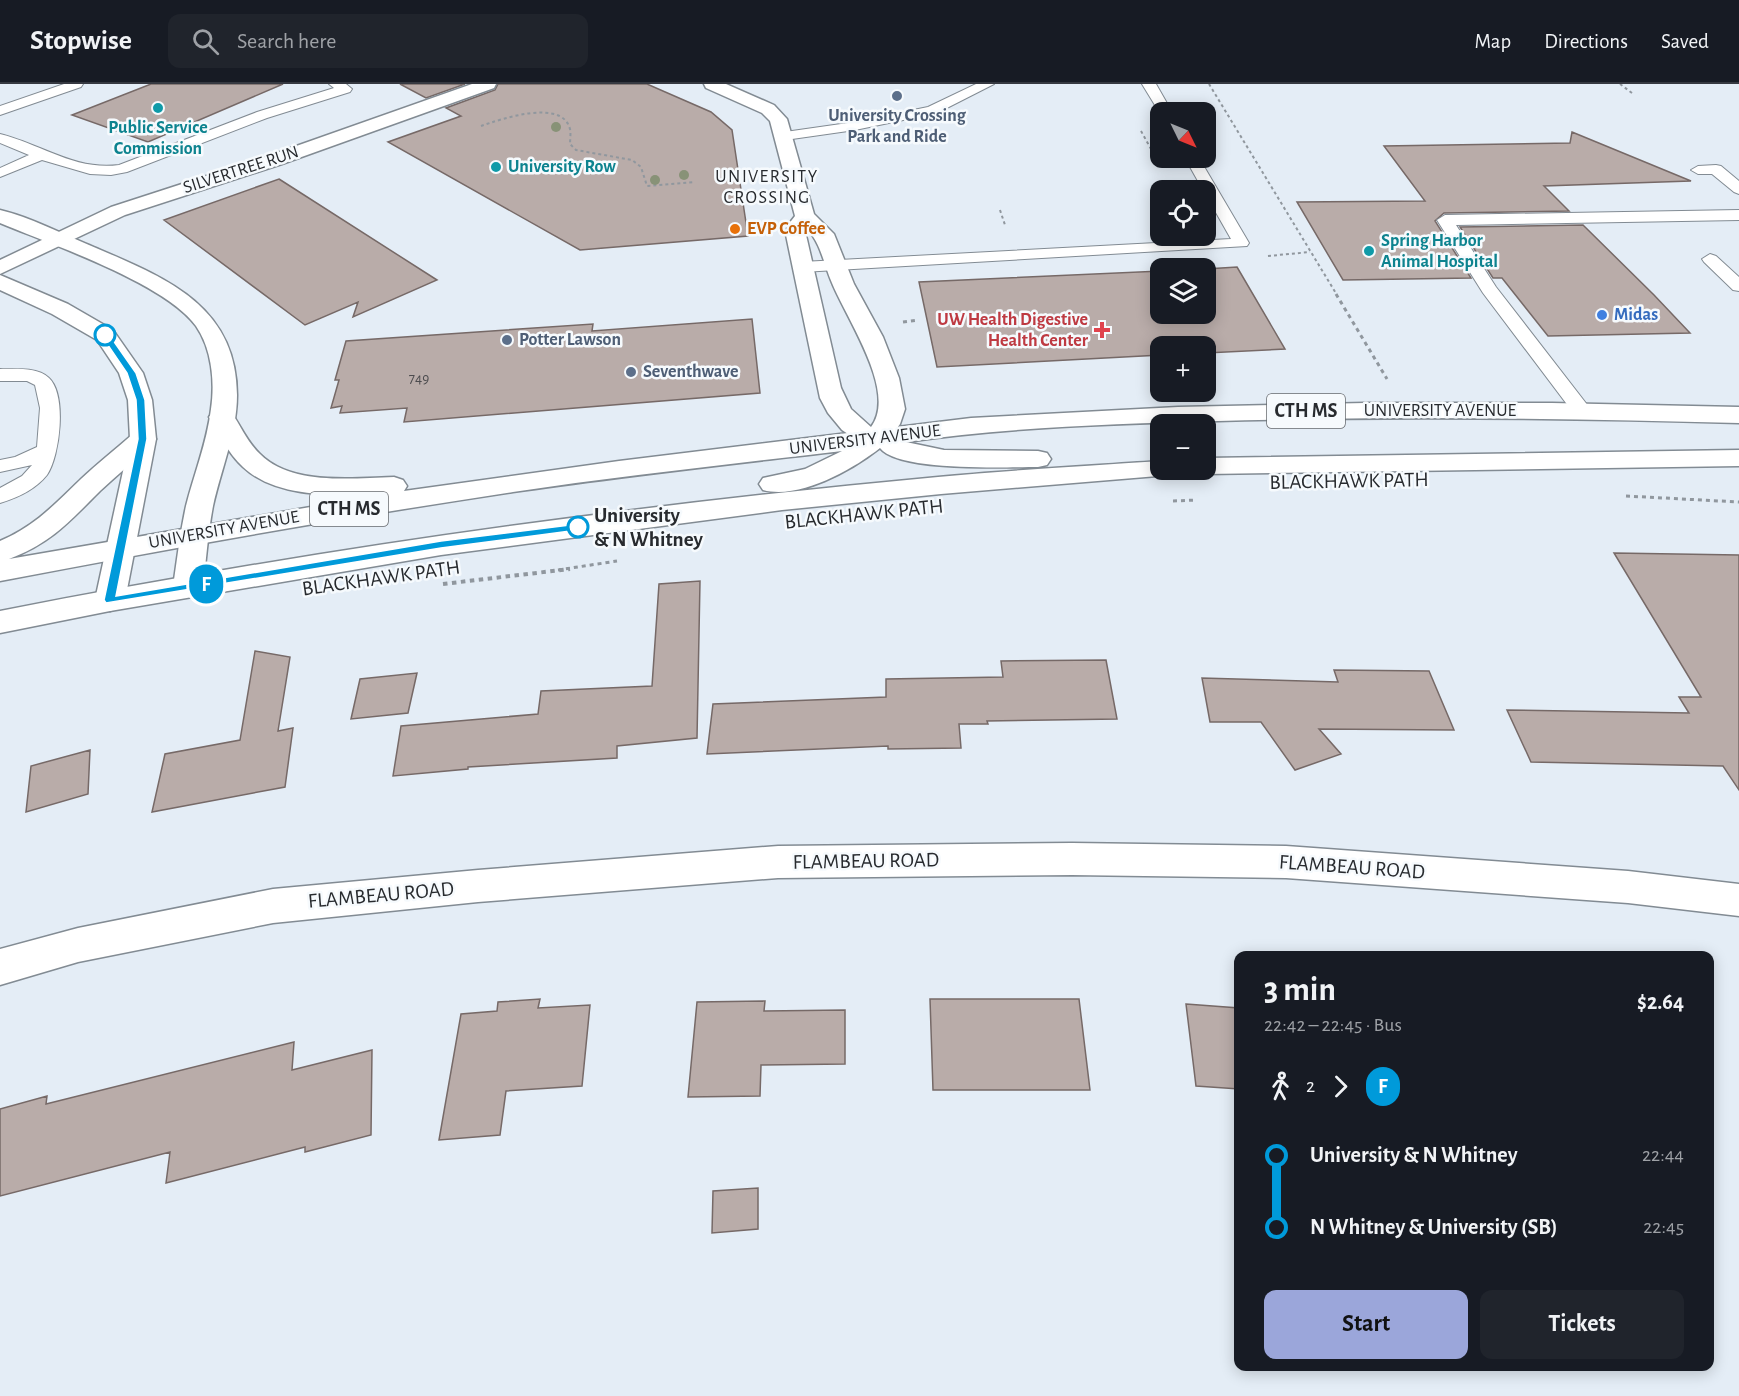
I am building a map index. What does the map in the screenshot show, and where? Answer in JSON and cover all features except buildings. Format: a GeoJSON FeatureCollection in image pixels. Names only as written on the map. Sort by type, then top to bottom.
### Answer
{"type":"FeatureCollection","features":[{"type":"Feature","properties":{"kind":"main road","name":"SILVERTREE RUN"},"geometry":{"type":"LineString","coordinates":[[0,268],[125,208],[266,163],[488,84]]}},
{"type":"Feature","properties":{"kind":"main road"},"geometry":{"type":"LineString","coordinates":[[441,544],[495,523],[526,515],[778,483],[829,472],[851,459],[875,440],[892,414],[893,398],[871,337],[822,231],[805,216],[778,119],[768,109],[712,84]]}},
{"type":"Feature","properties":{"kind":"main road"},"geometry":{"type":"LineString","coordinates":[[0,216],[158,283],[185,300],[209,326],[222,353],[225,394],[222,417],[200,507],[188,587]]}},
{"type":"Feature","properties":{"kind":"main road"},"geometry":{"type":"LineString","coordinates":[[805,216],[795,231],[802,267],[820,354],[835,405],[847,422],[875,440],[907,453],[964,458],[1150,466]]}},
{"type":"Feature","properties":{"kind":"main road"},"geometry":{"type":"LineString","coordinates":[[0,282],[60,309],[105,335],[131,373],[140,400],[143,439],[136,480],[118,549],[110,600]]}},
{"type":"Feature","properties":{"kind":"main road"},"geometry":{"type":"LineString","coordinates":[[1377,446],[1389,429],[1407,424],[1483,426],[1551,419],[1582,411]]}},
{"type":"Feature","properties":{"kind":"main road","name":"UNIVERSITY AVENUE"},"geometry":{"type":"LineString","coordinates":[[0,571],[195,535],[504,484],[687,459],[875,440],[987,425],[1289,412],[1582,411],[1739,415]]}},
{"type":"Feature","properties":{"kind":"main road"},"geometry":{"type":"LineString","coordinates":[[222,417],[237,443],[254,464],[282,478],[312,484],[348,486],[504,484]]}},
{"type":"Feature","properties":{"kind":"main road"},"geometry":{"type":"LineString","coordinates":[[0,552],[27,540],[54,522],[92,484],[143,439]]}},
{"type":"Feature","properties":{"kind":"main road"},"geometry":{"type":"LineString","coordinates":[[1216,465],[1377,446],[1739,458]]}},
{"type":"Feature","properties":{"kind":"main road","name":"CTH MS"},"geometry":{"type":"LineString","coordinates":[[0,622],[110,600],[441,544],[782,501],[1150,468]]}},
{"type":"Feature","properties":{"kind":"main road","name":"FLAMBEAU ROAD"},"geometry":{"type":"LineString","coordinates":[[0,967],[78,945],[273,906],[778,862],[1072,859],[1286,862],[1628,887],[1739,900]]}},
{"type":"Feature","properties":{"kind":"lane"},"geometry":{"type":"LineString","coordinates":[[0,111],[76,84]]}},
{"type":"Feature","properties":{"kind":"lane"},"geometry":{"type":"LineString","coordinates":[[0,138],[40,155],[91,172],[105,172],[123,169],[262,115],[345,89],[336,84]]}},
{"type":"Feature","properties":{"kind":"lane"},"geometry":{"type":"LineString","coordinates":[[784,136],[855,126],[932,110],[987,84]]}},
{"type":"Feature","properties":{"kind":"lane"},"geometry":{"type":"LineString","coordinates":[[1149,84],[1160,102]]}},
{"type":"Feature","properties":{"kind":"lane"},"geometry":{"type":"LineString","coordinates":[[0,173],[40,155]]}},
{"type":"Feature","properties":{"kind":"lane"},"geometry":{"type":"LineString","coordinates":[[802,267],[1241,243],[1198,168]]}},
{"type":"Feature","properties":{"kind":"lane"},"geometry":{"type":"LineString","coordinates":[[1698,170],[1716,169],[1739,189]]}},
{"type":"Feature","properties":{"kind":"lane"},"geometry":{"type":"LineString","coordinates":[[1582,411],[1489,289],[1445,220],[1739,215]]}},
{"type":"Feature","properties":{"kind":"lane"},"geometry":{"type":"LineString","coordinates":[[1739,259],[1710,259],[1739,286]]}},
{"type":"Feature","properties":{"kind":"lane"},"geometry":{"type":"LineString","coordinates":[[0,375],[34,377],[48,386],[50,399],[46,451],[41,468],[12,491],[0,496]]}},
{"type":"Feature","properties":{"kind":"lane"},"geometry":{"type":"LineString","coordinates":[[0,466],[19,463],[46,451]]}},
{"type":"Feature","properties":{"kind":"path"},"geometry":{"type":"LineString","coordinates":[[1209,84],[1388,381],[1397,411]]}},
{"type":"Feature","properties":{"kind":"path"},"geometry":{"type":"LineString","coordinates":[[1620,84],[1632,93]]}},
{"type":"Feature","properties":{"kind":"path"},"geometry":{"type":"LineString","coordinates":[[481,126],[522,114],[542,112],[560,116],[569,123],[572,132],[570,144],[576,150],[632,160],[641,167],[647,186],[694,182]]}},
{"type":"Feature","properties":{"kind":"path"},"geometry":{"type":"LineString","coordinates":[[1139,128],[1162,170]]}},
{"type":"Feature","properties":{"kind":"path"},"geometry":{"type":"LineString","coordinates":[[1625,496],[1739,502]]}},
{"type":"Feature","properties":{"kind":"path"},"geometry":{"type":"LineString","coordinates":[[1167,502],[1202,499]]}},
{"type":"Feature","properties":{"kind":"path","name":"BLACKHAWK PATH"},"geometry":{"type":"LineString","coordinates":[[436,584],[569,569],[622,560]]}},
{"type":"Feature","properties":{"kind":"bus line","name":"F"},"geometry":{"type":"LineString","coordinates":[[105,335],[131,373],[140,400],[143,439],[136,480],[118,549],[110,600],[441,544],[578,527]]}},
{"type":"Feature","properties":{"kind":"place","name":"University Crossing Park and Ride"},"geometry":{"type":"Point","coordinates":[897,96]}},
{"type":"Feature","properties":{"kind":"place","name":"Public Service Commission"},"geometry":{"type":"Point","coordinates":[158,108]}},
{"type":"Feature","properties":{"kind":"place","name":"University Row"},"geometry":{"type":"Point","coordinates":[496,167]}},
{"type":"Feature","properties":{"kind":"place","name":"EVP Coffee"},"geometry":{"type":"Point","coordinates":[735,229]}},
{"type":"Feature","properties":{"kind":"place","name":"Spring Harbor Animal Hospital"},"geometry":{"type":"Point","coordinates":[1369,251]}},
{"type":"Feature","properties":{"kind":"place","name":"Midas"},"geometry":{"type":"Point","coordinates":[1602,315]}},
{"type":"Feature","properties":{"kind":"place","name":"UW Health Digestive Health Center"},"geometry":{"type":"Point","coordinates":[1102,330]}},
{"type":"Feature","properties":{"kind":"place","name":"Potter Lawson"},"geometry":{"type":"Point","coordinates":[507,340]}},
{"type":"Feature","properties":{"kind":"place","name":"Seventhwave"},"geometry":{"type":"Point","coordinates":[631,372]}},
{"type":"Feature","properties":{"kind":"place","name":"University & N Whitney"},"geometry":{"type":"Point","coordinates":[578,527]}},
{"type":"Feature","properties":{"kind":"district","name":"UNIVERSITY CROSSING"},"geometry":{"type":"Point","coordinates":[767,187]}}]}
